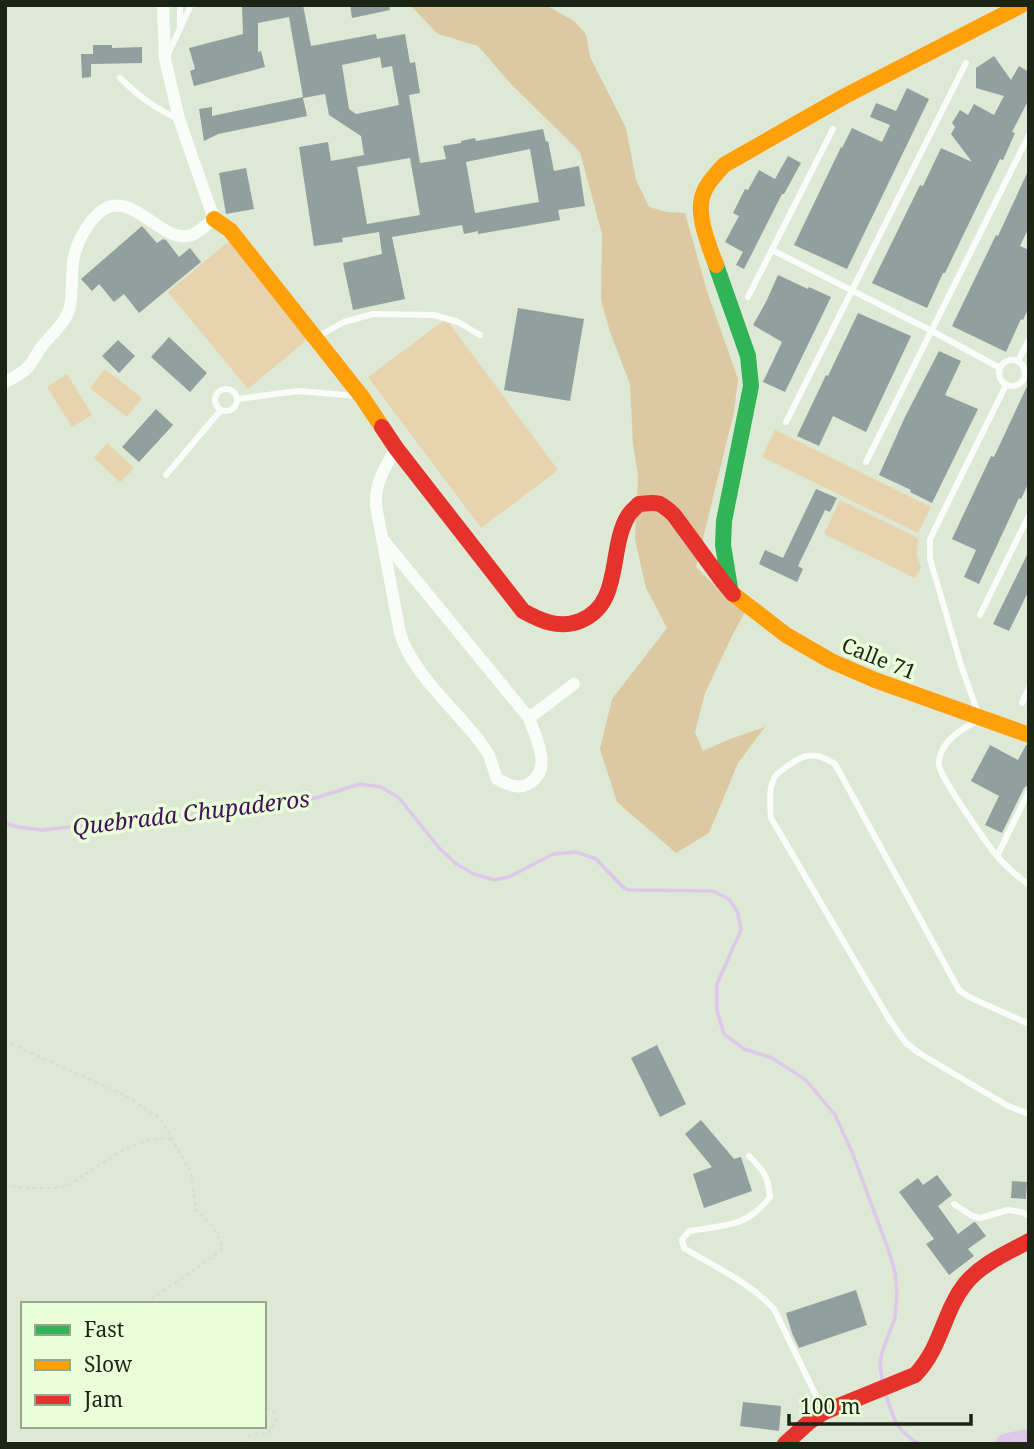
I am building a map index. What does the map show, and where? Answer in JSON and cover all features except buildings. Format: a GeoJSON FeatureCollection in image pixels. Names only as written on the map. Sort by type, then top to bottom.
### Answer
{"type":"FeatureCollection","features":[{"type":"Feature","properties":{"kind":"street"},"geometry":{"type":"LineString","coordinates":[[163,5],[165,59],[179,119],[214,219],[230,230],[317,337],[396,448],[375,491],[376,506],[404,647],[414,663],[481,743],[497,779],[511,787],[526,786],[538,777],[542,766],[541,753],[529,718],[384,541]]}},
{"type":"Feature","properties":{"kind":"street"},"geometry":{"type":"LineString","coordinates":[[730,591],[723,545],[724,521],[751,386],[748,356],[703,228],[701,199],[710,180],[724,165],[845,96],[997,11],[1022,5]]}},
{"type":"Feature","properties":{"kind":"street"},"geometry":{"type":"LineString","coordinates":[[5,382],[27,368],[66,317],[70,307],[73,260],[78,242],[102,210],[116,204],[126,205],[171,233],[183,235],[191,235],[214,219]]}},
{"type":"Feature","properties":{"kind":"street","name":"Calle 71"},"geometry":{"type":"LineString","coordinates":[[396,448],[523,611],[540,621],[562,625],[580,624],[598,612],[610,592],[623,527],[633,509],[642,503],[654,502],[662,504],[677,515],[730,591],[776,628],[819,656],[979,719],[1029,735]]}},
{"type":"Feature","properties":{"kind":"street"},"geometry":{"type":"LineString","coordinates":[[529,718],[574,684]]}},
{"type":"Feature","properties":{"kind":"street"},"geometry":{"type":"LineString","coordinates":[[785,1444],[824,1412],[915,1375],[929,1360],[959,1291],[983,1268],[1029,1241]]}},
{"type":"Feature","properties":{"kind":"lane"},"geometry":{"type":"LineString","coordinates":[[180,5],[180,30]]}},
{"type":"Feature","properties":{"kind":"lane"},"geometry":{"type":"LineString","coordinates":[[165,59],[191,5]]}},
{"type":"Feature","properties":{"kind":"lane"},"geometry":{"type":"LineString","coordinates":[[786,422],[966,63]]}},
{"type":"Feature","properties":{"kind":"lane"},"geometry":{"type":"LineString","coordinates":[[120,78],[153,107],[179,119]]}},
{"type":"Feature","properties":{"kind":"lane"},"geometry":{"type":"LineString","coordinates":[[748,297],[834,129]]}},
{"type":"Feature","properties":{"kind":"lane"},"geometry":{"type":"LineString","coordinates":[[866,462],[1029,135]]}},
{"type":"Feature","properties":{"kind":"lane"},"geometry":{"type":"LineString","coordinates":[[772,250],[1000,368]]}},
{"type":"Feature","properties":{"kind":"lane"},"geometry":{"type":"LineString","coordinates":[[317,337],[344,322],[373,314],[433,315],[458,322],[480,335]]}},
{"type":"Feature","properties":{"kind":"lane"},"geometry":{"type":"LineString","coordinates":[[1018,361],[1029,339]]}},
{"type":"Feature","properties":{"kind":"lane"},"geometry":{"type":"LineString","coordinates":[[1007,360],[1018,361],[1025,369],[1026,380],[1010,386],[1002,383],[1000,368],[1007,360]]}},
{"type":"Feature","properties":{"kind":"lane"},"geometry":{"type":"LineString","coordinates":[[1006,385],[930,539],[930,559],[979,719],[953,736],[943,748],[939,765],[946,782],[996,856],[1029,885]]}},
{"type":"Feature","properties":{"kind":"lane"},"geometry":{"type":"LineString","coordinates":[[227,388],[233,390],[238,399],[234,408],[221,410],[215,402],[217,392],[227,388]]}},
{"type":"Feature","properties":{"kind":"lane"},"geometry":{"type":"LineString","coordinates":[[238,399],[298,391],[362,397]]}},
{"type":"Feature","properties":{"kind":"lane"},"geometry":{"type":"LineString","coordinates":[[166,475],[221,410]]}},
{"type":"Feature","properties":{"kind":"lane"},"geometry":{"type":"LineString","coordinates":[[980,615],[1029,515]]}},
{"type":"Feature","properties":{"kind":"lane"},"geometry":{"type":"LineString","coordinates":[[1022,703],[1029,688]]}},
{"type":"Feature","properties":{"kind":"lane"},"geometry":{"type":"LineString","coordinates":[[1029,1024],[959,990],[835,764],[824,757],[810,755],[794,761],[776,775],[771,789],[771,818],[889,1019],[906,1043],[1008,1106],[1029,1114]]}},
{"type":"Feature","properties":{"kind":"lane"},"geometry":{"type":"LineString","coordinates":[[996,856],[1029,792]]}},
{"type":"Feature","properties":{"kind":"lane"},"geometry":{"type":"LineString","coordinates":[[749,1156],[760,1166],[768,1180],[770,1197],[760,1210],[747,1219],[689,1231],[682,1240],[684,1248],[732,1275],[774,1309],[824,1412]]}},
{"type":"Feature","properties":{"kind":"lane"},"geometry":{"type":"LineString","coordinates":[[954,1204],[980,1218],[1008,1210],[1029,1216]]}},
{"type":"Feature","properties":{"kind":"path"},"geometry":{"type":"LineString","coordinates":[[5,1041],[126,1096],[160,1118],[174,1140],[191,1172],[196,1210],[213,1226],[223,1247],[213,1257],[147,1302]]}},
{"type":"Feature","properties":{"kind":"path"},"geometry":{"type":"LineString","coordinates":[[5,1186],[66,1186],[124,1150],[145,1141],[165,1137],[174,1140]]}},
{"type":"Feature","properties":{"kind":"path"},"geometry":{"type":"LineString","coordinates":[[246,1444],[250,1435],[268,1433],[276,1422],[274,1413],[266,1408]]}},
{"type":"Feature","properties":{"kind":"shaded area"},"geometry":{"type":"Polygon","coordinates":[[[410,5],[546,5],[574,21],[586,34],[590,57],[626,128],[636,180],[649,207],[685,213],[707,291],[738,379],[734,412],[696,567],[719,590],[746,610],[705,693],[695,732],[703,751],[765,727],[738,763],[709,833],[676,853],[617,802],[600,749],[612,699],[667,628],[646,588],[635,539],[638,475],[633,444],[630,384],[601,300],[602,234],[580,152],[510,83],[478,46],[438,34],[410,5]]]}},
{"type":"Feature","properties":{"kind":"shaded area"},"geometry":{"type":"Polygon","coordinates":[[[229,241],[309,338],[248,389],[168,292],[229,241]]]}},
{"type":"Feature","properties":{"kind":"shaded area"},"geometry":{"type":"Polygon","coordinates":[[[446,319],[558,470],[481,528],[368,377],[446,319]]]}},
{"type":"Feature","properties":{"kind":"shaded area"},"geometry":{"type":"Polygon","coordinates":[[[105,369],[142,398],[127,417],[90,388],[105,369]]]}},
{"type":"Feature","properties":{"kind":"shaded area"},"geometry":{"type":"Polygon","coordinates":[[[67,374],[92,415],[72,427],[47,387],[67,374]]]}},
{"type":"Feature","properties":{"kind":"shaded area"},"geometry":{"type":"Polygon","coordinates":[[[775,430],[931,507],[918,533],[762,457],[775,430]]]}},
{"type":"Feature","properties":{"kind":"shaded area"},"geometry":{"type":"Polygon","coordinates":[[[107,443],[134,468],[120,482],[94,458],[107,443]]]}},
{"type":"Feature","properties":{"kind":"shaded area"},"geometry":{"type":"Polygon","coordinates":[[[840,500],[918,538],[917,555],[921,568],[915,578],[824,534],[840,500]]]}},
{"type":"Feature","properties":{"kind":"waterway","name":"Quebrada Chupaderos"},"geometry":{"type":"LineString","coordinates":[[5,823],[42,830],[299,803],[360,784],[381,787],[399,798],[440,849],[455,863],[474,874],[494,880],[509,877],[553,854],[576,852],[596,859],[628,890],[713,891],[729,899],[738,913],[741,930],[717,984],[717,1011],[724,1034],[744,1049],[772,1058],[806,1080],[835,1115],[852,1152],[888,1249],[895,1272],[897,1295],[895,1318],[882,1352],[880,1366],[883,1385]]}},
{"type":"Feature","properties":{"kind":"waterway","name":"Quebrada Chupaderos"},"geometry":{"type":"LineString","coordinates":[[885,1392],[900,1428],[919,1444]]}},
{"type":"Feature","properties":{"kind":"waterway"},"geometry":{"type":"LineString","coordinates":[[1006,1444],[1029,1439]]}},
{"type":"Feature","properties":{"kind":"traffic: fast"},"geometry":{"type":"LineString","coordinates":[[716,265],[748,356],[751,386],[724,521],[723,545],[730,588]]}},
{"type":"Feature","properties":{"kind":"traffic: slow"},"geometry":{"type":"LineString","coordinates":[[716,265],[705,232],[701,206],[705,189],[724,165],[845,96],[1022,5]]}},
{"type":"Feature","properties":{"kind":"traffic: slow"},"geometry":{"type":"LineString","coordinates":[[214,219],[230,230],[362,397],[382,427]]}},
{"type":"Feature","properties":{"kind":"traffic: slow"},"geometry":{"type":"LineString","coordinates":[[733,594],[786,635],[831,661],[875,680],[1029,735]]}},
{"type":"Feature","properties":{"kind":"traffic: jam"},"geometry":{"type":"LineString","coordinates":[[382,427],[523,611],[537,618],[550,623],[565,624],[580,621],[594,613],[609,589],[622,529],[629,514],[639,504],[658,504],[674,515],[733,594]]}},
{"type":"Feature","properties":{"kind":"traffic: jam"},"geometry":{"type":"LineString","coordinates":[[785,1444],[824,1412],[915,1375],[931,1353],[965,1284],[986,1265],[1029,1241]]}}]}
